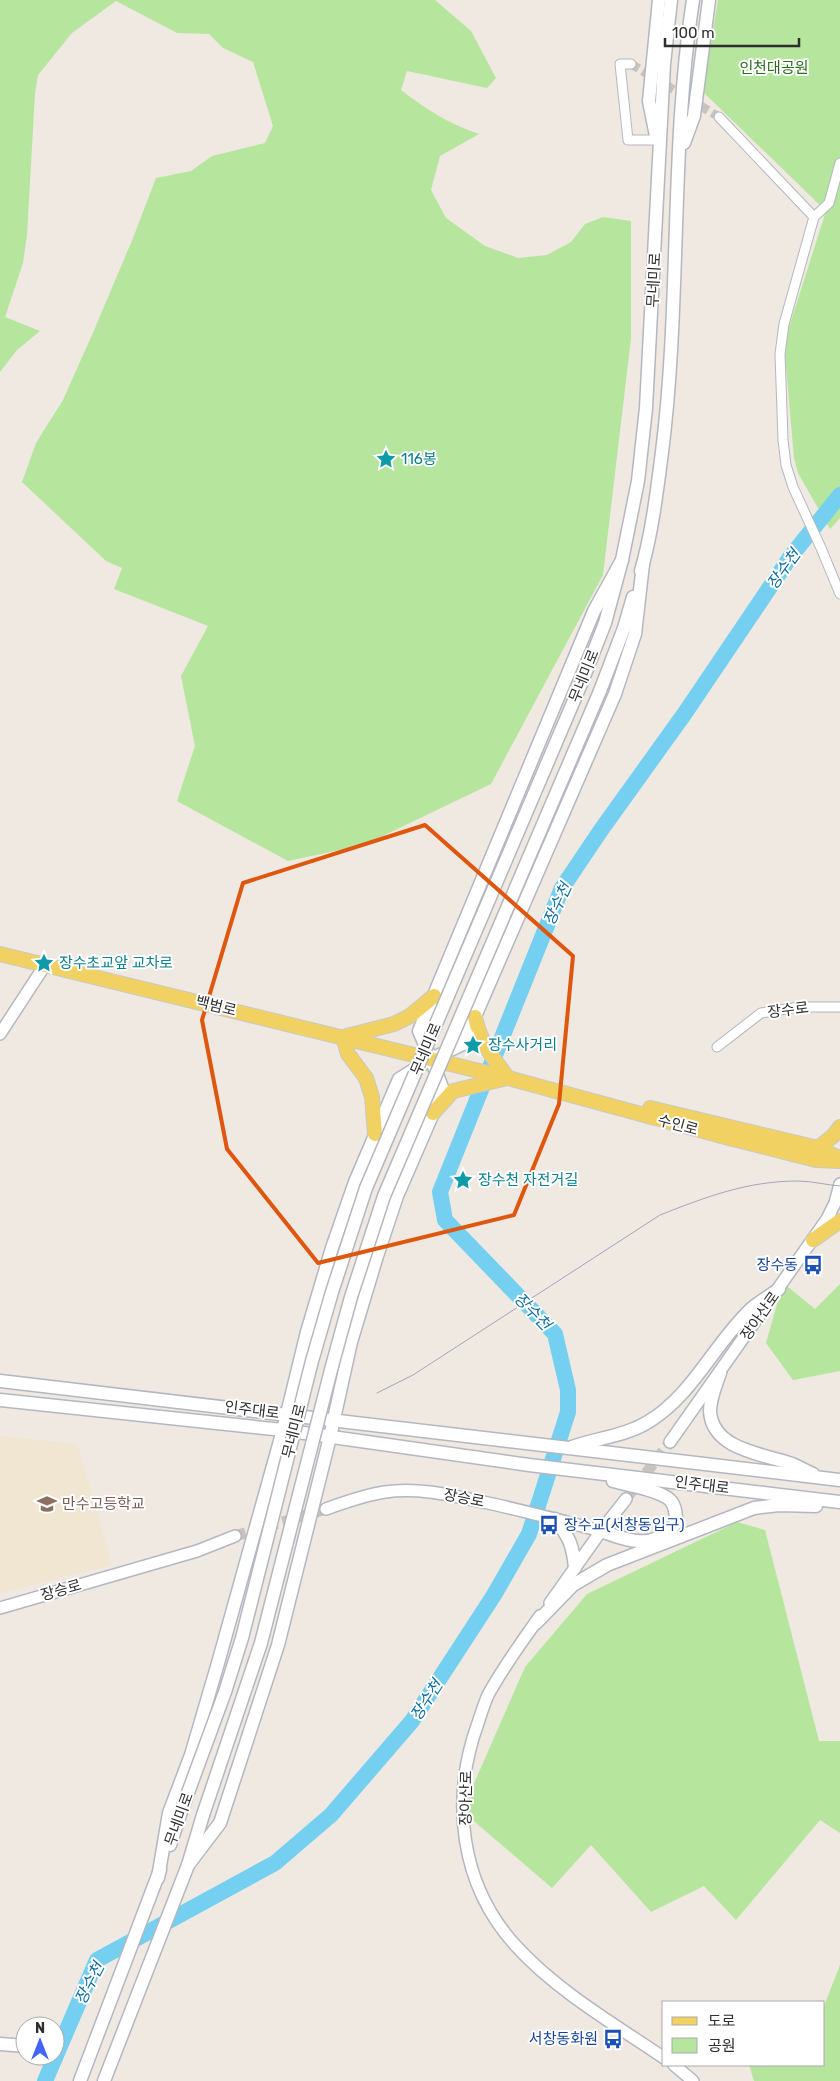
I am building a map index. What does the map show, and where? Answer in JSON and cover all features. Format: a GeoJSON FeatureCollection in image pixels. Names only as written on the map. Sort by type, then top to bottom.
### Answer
{"type":"FeatureCollection","features":[{"type":"Feature","properties":{"kind":"main road"},"geometry":{"type":"LineString","coordinates":[[659,0],[650,101],[660,155]]}},
{"type":"Feature","properties":{"kind":"main road","name":"무네미로"},"geometry":{"type":"LineString","coordinates":[[80,2081],[158,1878],[225,1692],[242,1638],[312,1361],[366,1188],[581,684],[605,623],[622,560],[638,481],[646,408],[664,64],[672,0]]}},
{"type":"Feature","properties":{"kind":"main road","name":"무네미로"},"geometry":{"type":"LineString","coordinates":[[104,2081],[182,1882],[202,1815],[261,1643],[332,1366],[351,1297],[384,1196],[600,692],[624,628],[643,564],[658,483],[668,410],[674,315],[684,65],[693,0]]}},
{"type":"Feature","properties":{"kind":"main road"},"geometry":{"type":"LineString","coordinates":[[679,155],[694,116],[709,0]]}},
{"type":"Feature","properties":{"kind":"main road"},"geometry":{"type":"LineString","coordinates":[[188,1865],[220,1823],[278,1645],[330,1437],[351,1342],[377,1256],[397,1196],[443,1090],[419,1031],[594,611],[622,560]]}},
{"type":"Feature","properties":{"kind":"main road"},"geometry":{"type":"LineString","coordinates":[[158,1878],[169,1813],[191,1755],[218,1664],[283,1430],[307,1332],[332,1248],[355,1182],[399,1079],[431,1059],[463,1044],[615,694],[635,634],[643,564]]}},
{"type":"Feature","properties":{"kind":"main road","name":"백범로"},"geometry":{"type":"LineString","coordinates":[[0,954],[431,1059]]}},
{"type":"Feature","properties":{"kind":"main road"},"geometry":{"type":"LineString","coordinates":[[375,1134],[372,1097],[366,1078],[348,1054],[343,1037],[394,1024],[410,1016],[434,996]]}},
{"type":"Feature","properties":{"kind":"main road"},"geometry":{"type":"LineString","coordinates":[[475,1017],[478,1032],[486,1049],[513,1079]]}},
{"type":"Feature","properties":{"kind":"main road","name":"수인로"},"geometry":{"type":"LineString","coordinates":[[431,1059],[513,1079],[684,1115],[818,1148],[840,1160]]}},
{"type":"Feature","properties":{"kind":"main road"},"geometry":{"type":"LineString","coordinates":[[433,1113],[452,1091],[513,1079]]}},
{"type":"Feature","properties":{"kind":"main road","name":"수인로"},"geometry":{"type":"LineString","coordinates":[[513,1079],[738,1141],[816,1160],[840,1160]]}},
{"type":"Feature","properties":{"kind":"main road"},"geometry":{"type":"LineString","coordinates":[[818,1148],[833,1136],[840,1127]]}},
{"type":"Feature","properties":{"kind":"main road"},"geometry":{"type":"LineString","coordinates":[[813,1240],[840,1221]]}},
{"type":"Feature","properties":{"kind":"main road"},"geometry":{"type":"LineString","coordinates":[[569,1448],[594,1439],[629,1431],[648,1422],[670,1406],[751,1309],[779,1289]]}},
{"type":"Feature","properties":{"kind":"main road"},"geometry":{"type":"LineString","coordinates":[[720,1373],[711,1400],[710,1411],[717,1430],[724,1439],[735,1446],[794,1465],[820,1478]]}},
{"type":"Feature","properties":{"kind":"main road","name":"인주대로"},"geometry":{"type":"LineString","coordinates":[[0,1381],[840,1480]]}},
{"type":"Feature","properties":{"kind":"main road","name":"인주대로"},"geometry":{"type":"LineString","coordinates":[[0,1400],[283,1430],[529,1465],[840,1502]]}},
{"type":"Feature","properties":{"kind":"main road"},"geometry":{"type":"LineString","coordinates":[[564,1469],[660,1494],[671,1500],[676,1510],[676,1523],[670,1531],[659,1538],[644,1542],[625,1540],[601,1530]]}},
{"type":"Feature","properties":{"kind":"main road"},"geometry":{"type":"LineString","coordinates":[[536,1623],[573,1585],[607,1565],[754,1508],[778,1505],[840,1507]]}},
{"type":"Feature","properties":{"kind":"main road"},"geometry":{"type":"LineString","coordinates":[[551,1518],[569,1536],[574,1554],[575,1568]]}},
{"type":"Feature","properties":{"kind":"main road"},"geometry":{"type":"LineString","coordinates":[[0,2044],[15,2045]]}},
{"type":"Feature","properties":{"kind":"street"},"geometry":{"type":"LineString","coordinates":[[631,64],[620,64],[628,140],[657,140]]}},
{"type":"Feature","properties":{"kind":"street"},"geometry":{"type":"LineString","coordinates":[[719,117],[814,217]]}},
{"type":"Feature","properties":{"kind":"street"},"geometry":{"type":"LineString","coordinates":[[840,163],[829,203],[814,217],[784,324],[780,354],[783,440],[786,465],[793,487],[840,594]]}},
{"type":"Feature","properties":{"kind":"street"},"geometry":{"type":"LineString","coordinates":[[0,1034],[45,965]]}},
{"type":"Feature","properties":{"kind":"street","name":"장수로"},"geometry":{"type":"LineString","coordinates":[[717,1047],[761,1013],[799,1007],[840,1006]]}},
{"type":"Feature","properties":{"kind":"street","name":"장아산로"},"geometry":{"type":"LineString","coordinates":[[670,1442],[813,1240],[835,1203],[840,1184]]}},
{"type":"Feature","properties":{"kind":"street","name":"장승로"},"geometry":{"type":"LineString","coordinates":[[326,1509],[354,1499],[384,1492],[416,1490],[444,1493],[601,1530]]}},
{"type":"Feature","properties":{"kind":"street","name":"장아산로"},"geometry":{"type":"LineString","coordinates":[[626,1499],[601,1530],[509,1660],[488,1696],[472,1739],[464,1771],[462,1811],[467,1851],[475,1878],[490,1910],[515,1945],[539,1968],[579,2000],[662,2057]]}},
{"type":"Feature","properties":{"kind":"street","name":"장승로"},"geometry":{"type":"LineString","coordinates":[[0,1608],[197,1551],[235,1536]]}},
{"type":"Feature","properties":{"kind":"street"},"geometry":{"type":"LineString","coordinates":[[675,2066],[693,2081]]}},
{"type":"Feature","properties":{"kind":"highlighted area"},"geometry":{"type":"Polygon","coordinates":[[[425,825],[573,956],[559,1104],[514,1215],[318,1263],[227,1149],[202,1020],[243,883],[425,825]]]}},
{"type":"Feature","properties":{"kind":"shaded area","name":"만수고등학교"},"geometry":{"type":"Polygon","coordinates":[[[0,1436],[77,1444],[112,1565],[0,1593],[0,1436]]]}},
{"type":"Feature","properties":{"kind":"green space"},"geometry":{"type":"Polygon","coordinates":[[[0,0],[435,0],[471,31],[496,78],[487,88],[407,71],[401,90],[438,115],[458,126],[479,134],[440,156],[431,190],[446,218],[485,246],[518,258],[547,255],[571,242],[585,224],[603,217],[631,221],[631,338],[603,575],[491,784],[364,845],[288,861],[177,801],[195,746],[181,676],[208,626],[114,589],[122,568],[106,561],[22,482],[36,443],[63,400],[92,335],[156,178],[191,171],[212,156],[265,143],[273,126],[253,62],[223,48],[209,34],[177,33],[116,1],[72,33],[38,75],[35,93],[27,235],[23,263],[5,317],[40,331],[17,350],[0,372],[0,0]]]}},
{"type":"Feature","properties":{"kind":"green space","name":"인천대공원"},"geometry":{"type":"Polygon","coordinates":[[[718,0],[840,0],[840,518],[830,529],[798,473],[794,458],[784,343],[826,211],[703,92],[718,0]]]}},
{"type":"Feature","properties":{"kind":"green space"},"geometry":{"type":"Polygon","coordinates":[[[783,1283],[815,1309],[840,1284],[840,1371],[793,1380],[766,1343],[783,1283]]]}},
{"type":"Feature","properties":{"kind":"green space"},"geometry":{"type":"Polygon","coordinates":[[[737,1522],[765,1530],[819,1741],[840,1741],[840,1833],[820,1820],[736,1920],[704,1886],[651,1912],[591,1845],[552,1888],[462,1811],[525,1667],[587,1594],[737,1522]]]}},
{"type":"Feature","properties":{"kind":"green space"},"geometry":{"type":"Polygon","coordinates":[[[840,1965],[840,2081],[754,2081],[749,2066],[825,2066],[825,2003],[840,1965]]]}},
{"type":"Feature","properties":{"kind":"waterway","name":"장수천"},"geometry":{"type":"LineString","coordinates":[[45,2081],[97,1960],[275,1863],[331,1815],[412,1721],[494,1595],[529,1534],[568,1412],[568,1390],[555,1334],[445,1220],[440,1192],[562,888],[685,713],[791,556],[840,495]]}},
{"type":"Feature","properties":{"kind":"tunnel"},"geometry":{"type":"LineString","coordinates":[[631,64],[719,117]]}},
{"type":"Feature","properties":{"kind":"tunnel"},"geometry":{"type":"LineString","coordinates":[[626,1499],[670,1442]]}},
{"type":"Feature","properties":{"kind":"tunnel"},"geometry":{"type":"LineString","coordinates":[[235,1536],[326,1509]]}},
{"type":"Feature","properties":{"kind":"tram line"},"geometry":{"type":"LineString","coordinates":[[377,1393],[413,1375],[660,1215],[710,1196],[761,1184],[798,1181],[840,1186]]}},
{"type":"Feature","properties":{"kind":"place","name":"116봉"},"geometry":{"type":"Point","coordinates":[386,459]}},
{"type":"Feature","properties":{"kind":"place","name":"장수초교앞 교차로"},"geometry":{"type":"Point","coordinates":[44,963]}},
{"type":"Feature","properties":{"kind":"place","name":"장수사거리"},"geometry":{"type":"Point","coordinates":[473,1045]}},
{"type":"Feature","properties":{"kind":"place","name":"장수천 자전거길"},"geometry":{"type":"Point","coordinates":[463,1180]}},
{"type":"Feature","properties":{"kind":"place","name":"장수동"},"geometry":{"type":"Point","coordinates":[813,1265]}},
{"type":"Feature","properties":{"kind":"place","name":"만수고등학교"},"geometry":{"type":"Point","coordinates":[47,1504]}},
{"type":"Feature","properties":{"kind":"place","name":"장수교(서창동입구)"},"geometry":{"type":"Point","coordinates":[549,1525]}},
{"type":"Feature","properties":{"kind":"place","name":"서창동화원"},"geometry":{"type":"Point","coordinates":[613,2039]}}]}
